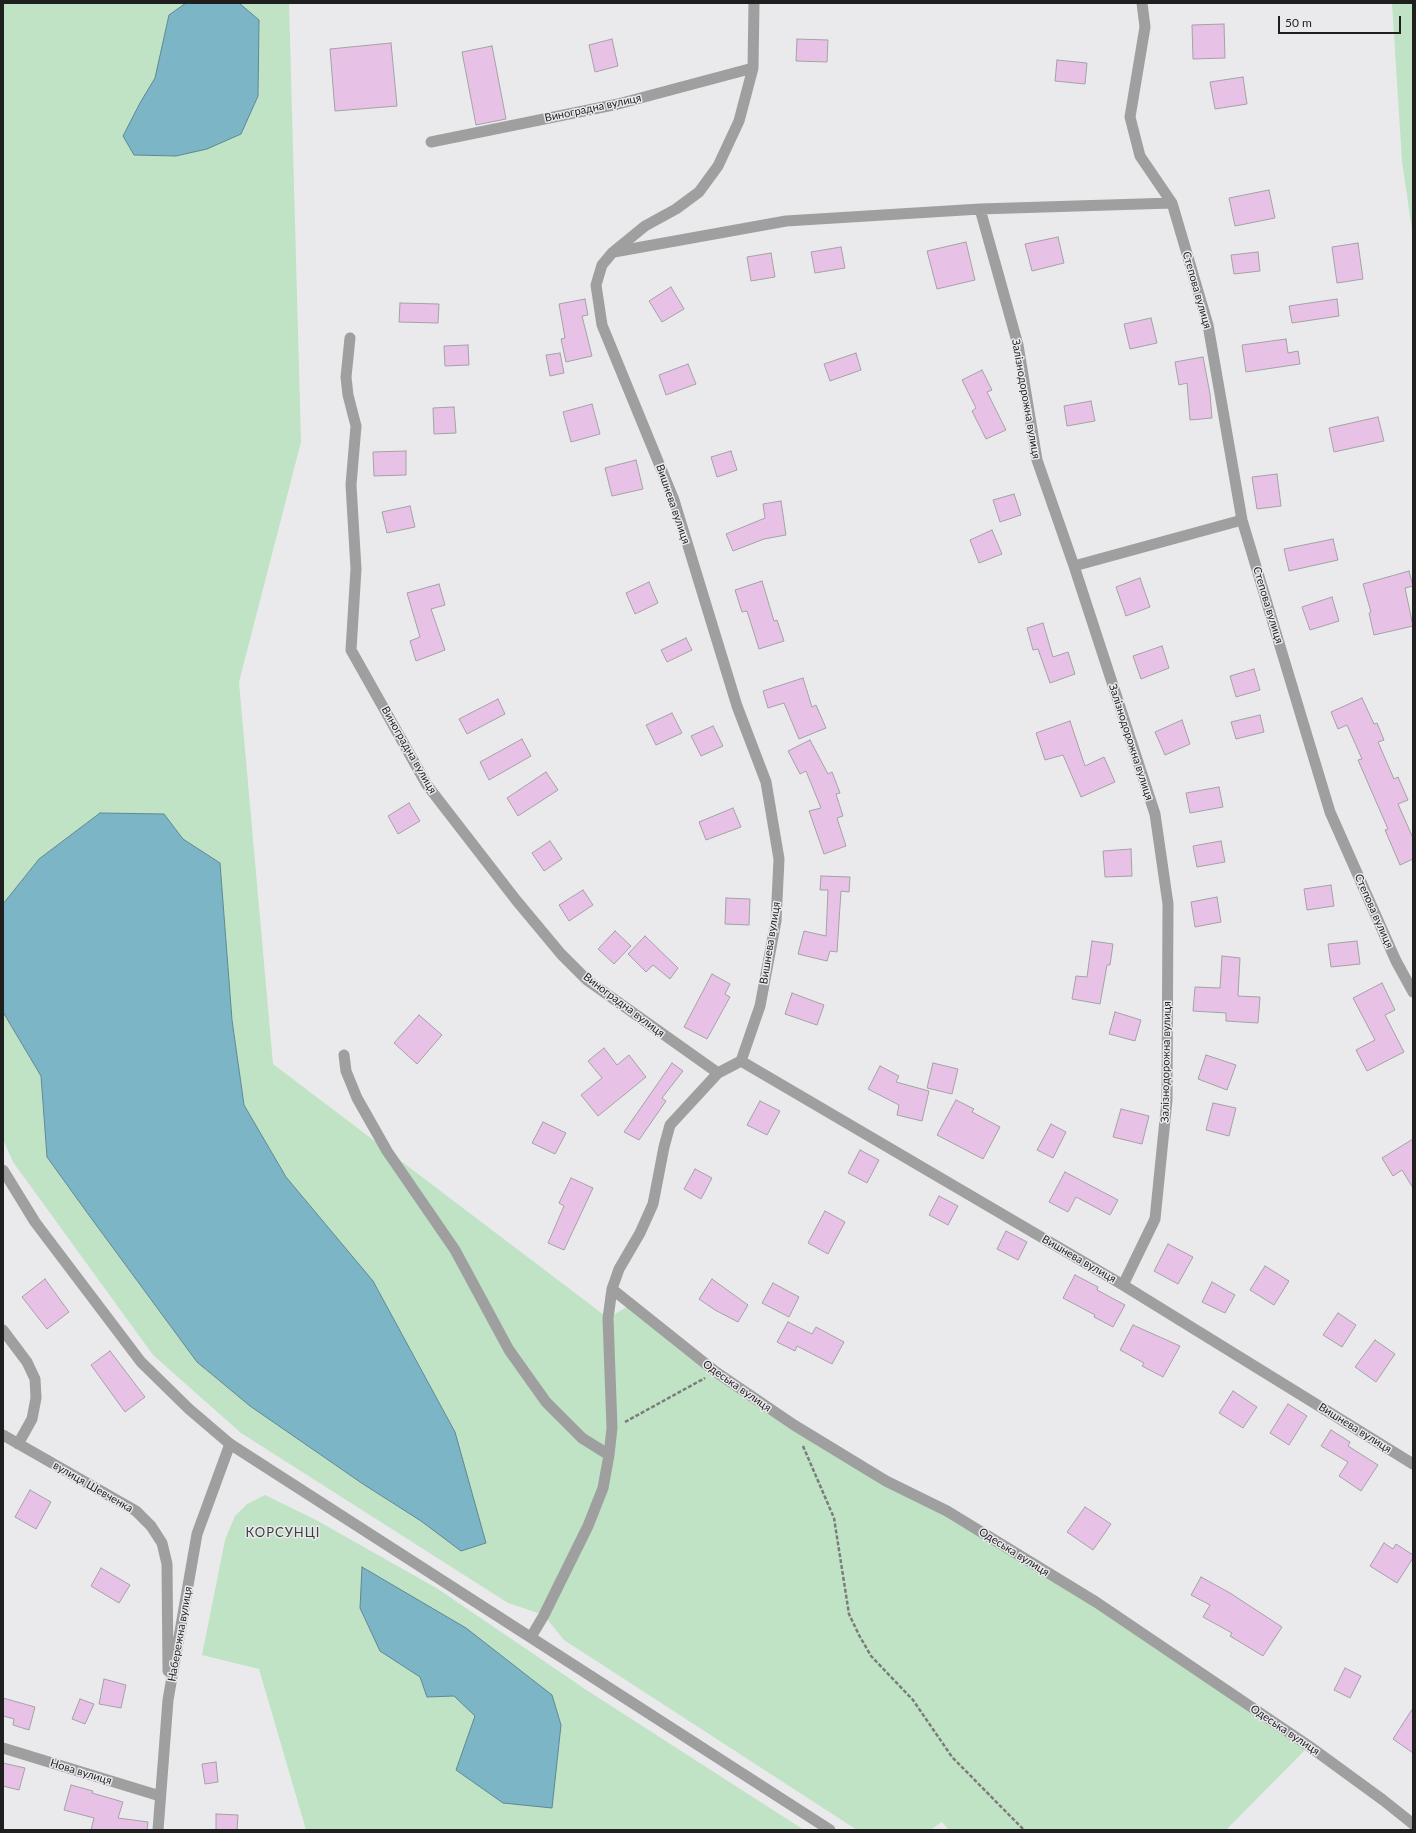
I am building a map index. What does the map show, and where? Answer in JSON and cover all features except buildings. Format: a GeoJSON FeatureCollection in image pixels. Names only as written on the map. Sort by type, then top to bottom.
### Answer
{"type":"FeatureCollection","features":[{"type":"Feature","properties":{"kind":"street","name":"Вишнева вулиця"},"geometry":{"type":"LineString","coordinates":[[754,3],[753,68],[739,121],[718,166],[699,192],[676,209],[645,226],[612,253],[602,265],[596,285],[602,325],[674,500],[737,706],[766,782],[779,859],[776,921],[760,1006],[741,1061],[1123,1285],[1413,1464]]}},
{"type":"Feature","properties":{"kind":"street"},"geometry":{"type":"LineString","coordinates":[[1142,3],[1145,27],[1130,117],[1140,156],[1172,204]]}},
{"type":"Feature","properties":{"kind":"street","name":"Виноградна вулиця"},"geometry":{"type":"LineString","coordinates":[[431,142],[618,104],[753,68]]}},
{"type":"Feature","properties":{"kind":"street"},"geometry":{"type":"LineString","coordinates":[[612,253],[786,221],[980,209],[1172,204]]}},
{"type":"Feature","properties":{"kind":"street","name":"Степова вулиця"},"geometry":{"type":"LineString","coordinates":[[1172,204],[1208,325],[1242,520],[1330,812],[1396,961],[1413,992]]}},
{"type":"Feature","properties":{"kind":"street","name":"Залізнодорожна вулиця"},"geometry":{"type":"LineString","coordinates":[[980,209],[1018,345],[1037,460],[1074,566],[1155,814],[1168,904],[1167,1100],[1155,1219],[1123,1285]]}},
{"type":"Feature","properties":{"kind":"street","name":"Виноградна вулиця"},"geometry":{"type":"LineString","coordinates":[[350,338],[346,377],[348,395],[356,426],[351,485],[356,569],[351,650],[427,785],[516,900],[561,954],[587,980],[718,1073]]}},
{"type":"Feature","properties":{"kind":"street"},"geometry":{"type":"LineString","coordinates":[[1074,566],[1242,520]]}},
{"type":"Feature","properties":{"kind":"street"},"geometry":{"type":"LineString","coordinates":[[344,1055],[346,1072],[357,1098],[387,1151],[455,1250],[509,1350],[546,1402],[582,1438],[609,1455]]}},
{"type":"Feature","properties":{"kind":"street"},"geometry":{"type":"LineString","coordinates":[[531,1637],[544,1615],[588,1526],[603,1488],[612,1428],[608,1318],[612,1289],[619,1269],[640,1233],[653,1204],[670,1125],[718,1073],[741,1061]]}},
{"type":"Feature","properties":{"kind":"street"},"geometry":{"type":"LineString","coordinates":[[3,1170],[35,1222],[141,1362],[189,1410],[230,1444],[830,1830]]}},
{"type":"Feature","properties":{"kind":"street","name":"Одеська вулиця"},"geometry":{"type":"LineString","coordinates":[[612,1289],[716,1372],[794,1425],[886,1482],[947,1511],[1096,1602],[1309,1746],[1383,1800],[1413,1824]]}},
{"type":"Feature","properties":{"kind":"street"},"geometry":{"type":"LineString","coordinates":[[3,1330],[27,1362],[35,1379],[36,1398],[32,1419],[18,1444]]}},
{"type":"Feature","properties":{"kind":"street","name":"вулиця Шевченка"},"geometry":{"type":"LineString","coordinates":[[3,1435],[136,1511],[151,1526],[162,1543],[167,1564],[168,1700]]}},
{"type":"Feature","properties":{"kind":"street","name":"Набережна вулиця"},"geometry":{"type":"LineString","coordinates":[[158,1830],[168,1700],[197,1534],[230,1444]]}},
{"type":"Feature","properties":{"kind":"street","name":"Нова вулиця"},"geometry":{"type":"LineString","coordinates":[[3,1748],[160,1796]]}},
{"type":"Feature","properties":{"kind":"path"},"geometry":{"type":"LineString","coordinates":[[612,1428],[716,1372]]}},
{"type":"Feature","properties":{"kind":"path"},"geometry":{"type":"LineString","coordinates":[[794,1425],[834,1518],[849,1614],[859,1635],[871,1656],[913,1700],[952,1757],[1024,1830]]}},
{"type":"Feature","properties":{"kind":"green space"},"geometry":{"type":"Polygon","coordinates":[[[3,3],[289,3],[301,442],[239,682],[273,1064],[608,1318],[630,1305],[794,1425],[947,1511],[1309,1746],[1226,1830],[949,1830],[942,1822],[930,1830],[857,1830],[564,1640],[544,1615],[508,1603],[241,1433],[153,1355],[13,1162],[3,1139],[3,1012],[41,1076],[47,1157],[197,1362],[250,1406],[363,1484],[421,1521],[455,1432],[373,1281],[286,1177],[244,1105],[232,1020],[220,863],[183,839],[164,815],[100,813],[39,859],[3,904],[3,3]]]}},
{"type":"Feature","properties":{"kind":"green space"},"geometry":{"type":"Polygon","coordinates":[[[1392,3],[1413,3],[1413,237],[1402,161],[1392,3]]]}},
{"type":"Feature","properties":{"kind":"green space"},"geometry":{"type":"Polygon","coordinates":[[[265,1495],[316,1520],[438,1589],[588,1691],[804,1830],[306,1830],[259,1669],[202,1655],[225,1540],[235,1516],[247,1504],[265,1495]]]}},
{"type":"Feature","properties":{"kind":"water"},"geometry":{"type":"Polygon","coordinates":[[[186,3],[239,3],[259,20],[258,96],[241,134],[207,149],[176,156],[134,155],[123,136],[155,78],[169,15],[186,3]]]}},
{"type":"Feature","properties":{"kind":"water"},"geometry":{"type":"Polygon","coordinates":[[[100,813],[164,814],[183,839],[220,863],[232,1020],[244,1105],[286,1177],[373,1281],[455,1432],[486,1543],[461,1551],[421,1521],[363,1484],[250,1406],[197,1362],[47,1157],[41,1076],[3,1012],[3,904],[39,859],[100,813]]]}},
{"type":"Feature","properties":{"kind":"water"},"geometry":{"type":"Polygon","coordinates":[[[362,1567],[466,1628],[552,1695],[561,1725],[552,1808],[503,1803],[456,1770],[475,1716],[454,1696],[427,1697],[420,1677],[380,1651],[360,1608],[362,1567]]]}},
{"type":"Feature","properties":{"kind":"district","name":"КОРСУНЦІ"},"geometry":{"type":"Point","coordinates":[283,1533]}}]}
